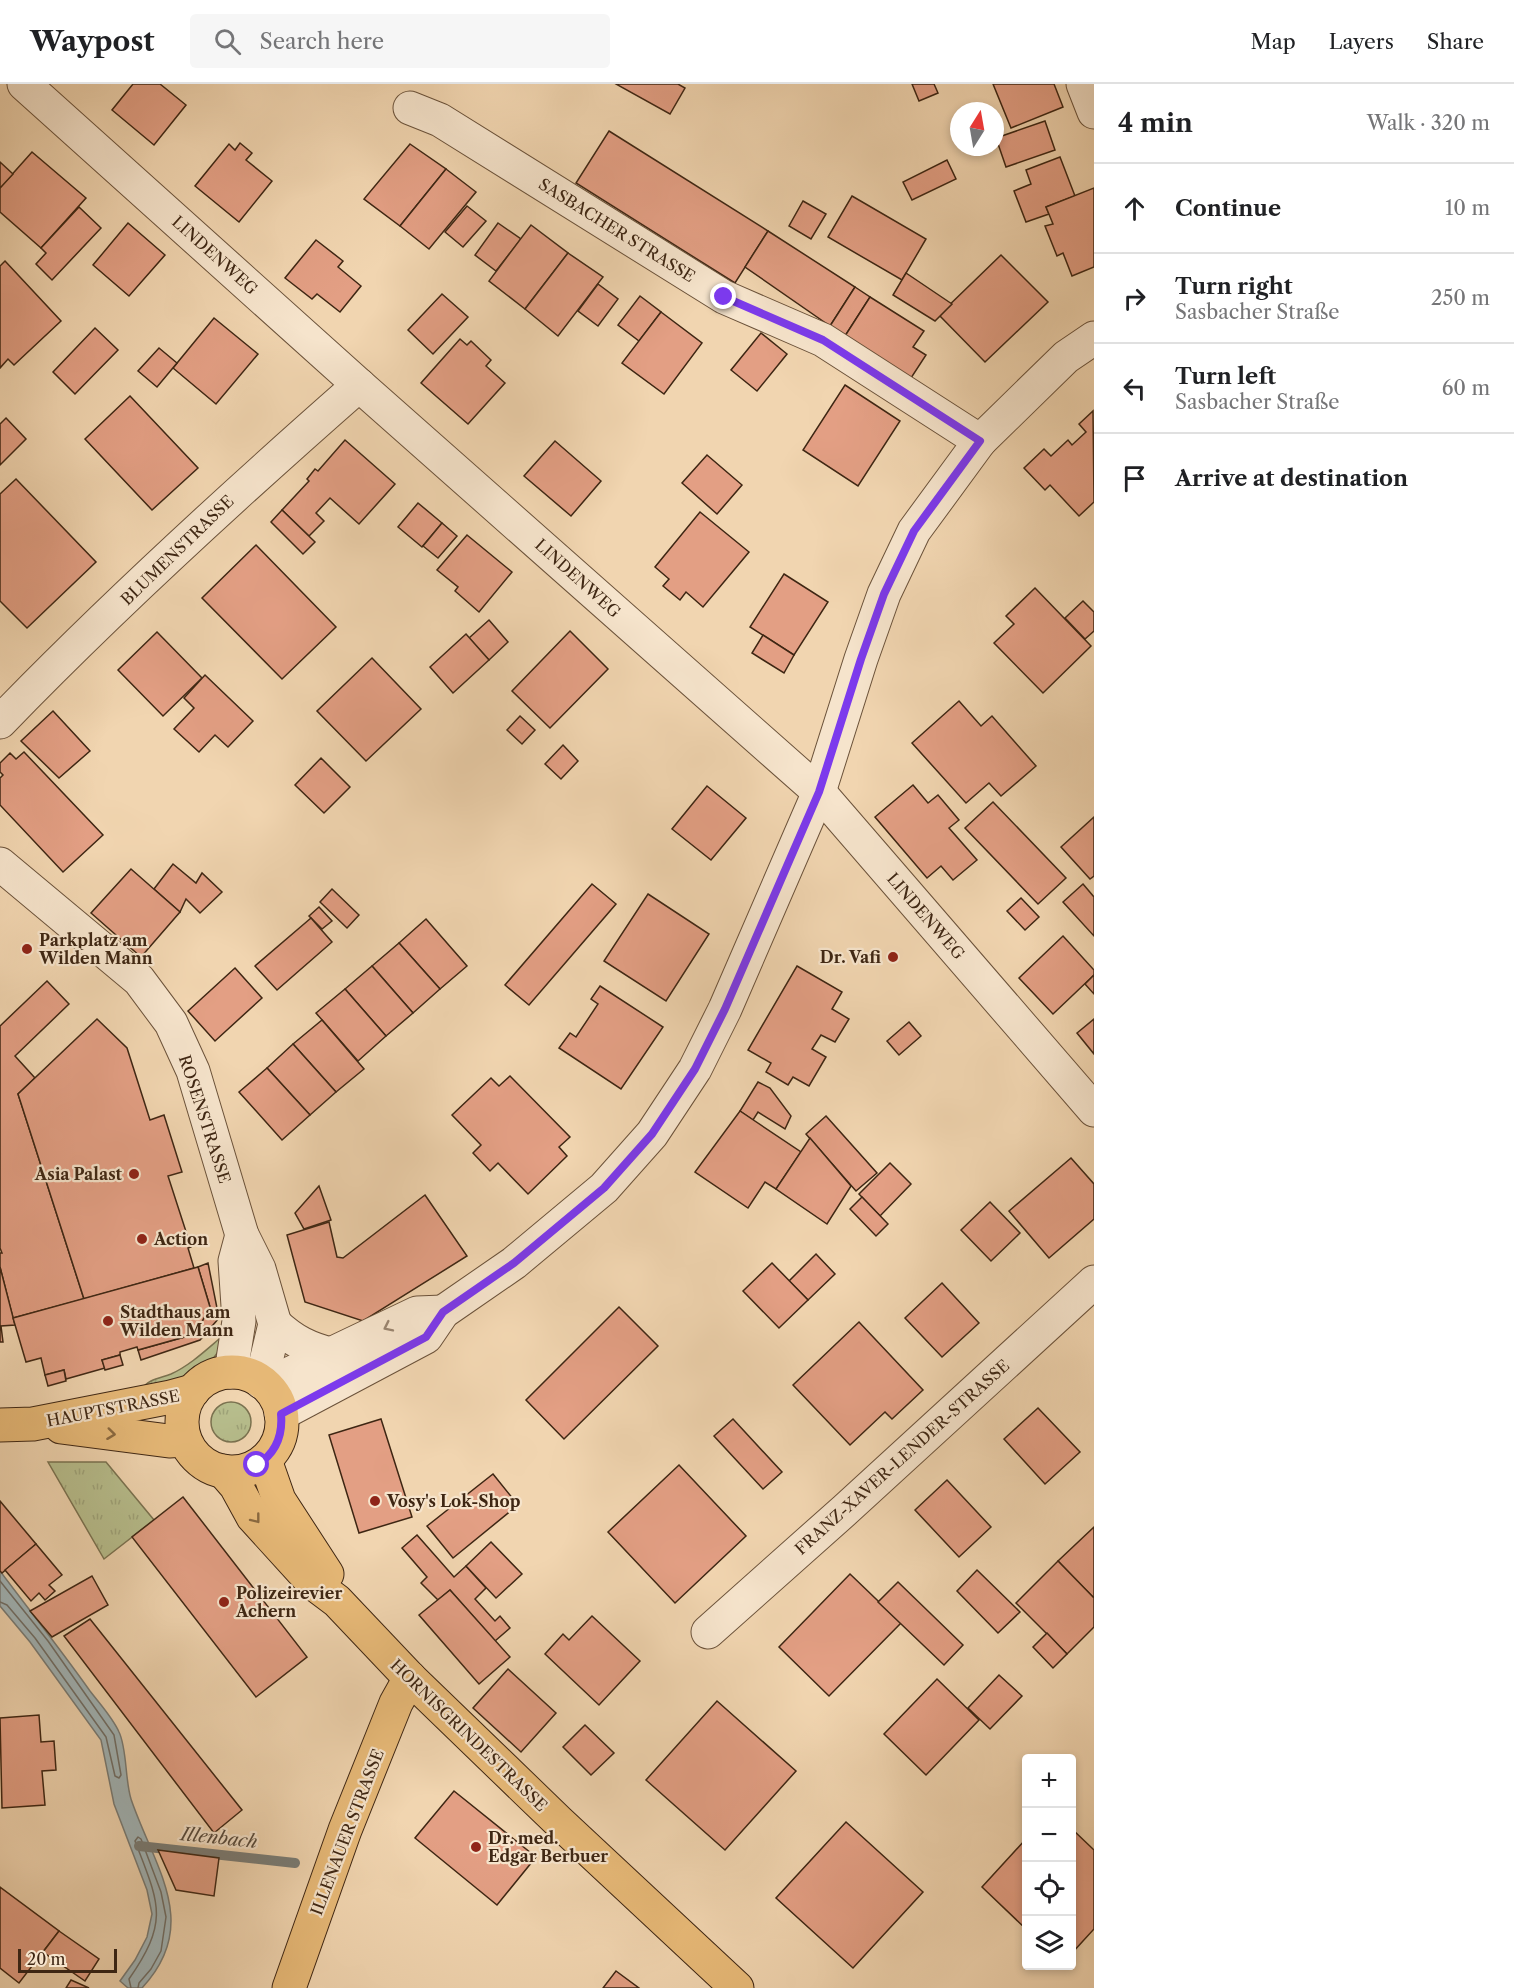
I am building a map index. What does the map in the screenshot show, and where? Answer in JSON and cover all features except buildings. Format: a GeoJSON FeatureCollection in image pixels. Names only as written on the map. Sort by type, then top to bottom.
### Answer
{"type":"FeatureCollection","features":[{"type":"Feature","properties":{"kind":"main road"},"geometry":{"type":"LineString","coordinates":[[217,1374],[253,1380],[279,1404],[282,1424],[277,1444],[265,1460],[249,1469],[223,1471],[204,1463],[196,1457],[185,1440],[183,1409],[193,1391],[203,1381],[217,1374]]}},
{"type":"Feature","properties":{"kind":"main road","name":"HAUPTSTRASSE"},"geometry":{"type":"LineString","coordinates":[[33,1424],[193,1391]]}},
{"type":"Feature","properties":{"kind":"main road","name":"HAUPTSTRASSE"},"geometry":{"type":"LineString","coordinates":[[0,1425],[33,1424],[169,1441],[185,1440]]}},
{"type":"Feature","properties":{"kind":"main road","name":"HORNISGRINDESTRASSE"},"geometry":{"type":"LineString","coordinates":[[265,1460],[279,1500],[327,1574],[337,1601]]}},
{"type":"Feature","properties":{"kind":"main road","name":"HORNISGRINDESTRASSE"},"geometry":{"type":"LineString","coordinates":[[223,1471],[236,1486],[253,1517],[313,1583],[337,1601],[410,1678],[736,1988]]}},
{"type":"Feature","properties":{"kind":"main road","name":"ILLENAUER STRASSE"},"geometry":{"type":"LineString","coordinates":[[289,1988],[345,1830],[396,1703],[410,1678]]}},
{"type":"Feature","properties":{"kind":"street","name":"LINDENWEG"},"geometry":{"type":"LineString","coordinates":[[24,84],[359,385],[819,792],[1094,1110]]}},
{"type":"Feature","properties":{"kind":"street"},"geometry":{"type":"LineString","coordinates":[[1083,84],[1094,112]]}},
{"type":"Feature","properties":{"kind":"street","name":"SASBACHER STRASSE"},"geometry":{"type":"LineString","coordinates":[[410,108],[440,120],[724,297],[823,340],[980,441]]}},
{"type":"Feature","properties":{"kind":"street"},"geometry":{"type":"LineString","coordinates":[[281,1414],[426,1337],[443,1312],[514,1263],[604,1188],[652,1134],[695,1069],[725,1009],[819,792],[884,594],[914,531],[980,441],[1066,357],[1094,338]]}},
{"type":"Feature","properties":{"kind":"street","name":"BLUMENSTRASSE"},"geometry":{"type":"LineString","coordinates":[[0,722],[53,667],[236,493],[359,385]]}},
{"type":"Feature","properties":{"kind":"street","name":"ROSENSTRASSE"},"geometry":{"type":"LineString","coordinates":[[0,864],[139,980],[171,1023],[193,1071],[242,1235],[258,1269],[275,1324]]}},
{"type":"Feature","properties":{"kind":"street","name":"ROSENSTRASSE"},"geometry":{"type":"LineString","coordinates":[[242,1235],[235,1261],[239,1321],[253,1380]]}},
{"type":"Feature","properties":{"kind":"street","name":"FRANZ-XAVER-LENDER-STRASSE"},"geometry":{"type":"LineString","coordinates":[[708,1632],[1094,1282]]}},
{"type":"Feature","properties":{"kind":"street"},"geometry":{"type":"LineString","coordinates":[[253,1380],[334,1355],[417,1313],[443,1312]]}},
{"type":"Feature","properties":{"kind":"street"},"geometry":{"type":"LineString","coordinates":[[253,1380],[275,1324],[284,1333],[311,1349],[334,1355]]}},
{"type":"Feature","properties":{"kind":"green space"},"geometry":{"type":"Polygon","coordinates":[[[225,1334],[221,1348],[212,1360],[186,1377],[142,1389],[151,1381],[185,1366],[225,1334]]]}},
{"type":"Feature","properties":{"kind":"green space"},"geometry":{"type":"Polygon","coordinates":[[[231,1402],[245,1408],[251,1422],[245,1436],[231,1442],[217,1436],[211,1422],[217,1408],[231,1402]]]}},
{"type":"Feature","properties":{"kind":"green space"},"geometry":{"type":"Polygon","coordinates":[[[48,1462],[106,1462],[154,1520],[104,1559],[48,1462]]]}},
{"type":"Feature","properties":{"kind":"water"},"geometry":{"type":"Polygon","coordinates":[[[0,1571],[110,1716],[122,1739],[131,1799],[168,1895],[171,1918],[169,1941],[160,1964],[142,1988],[128,1988],[120,1981],[135,1960],[147,1937],[152,1914],[147,1890],[114,1804],[101,1740],[30,1642],[0,1606],[0,1571]]]}},
{"type":"Feature","properties":{"kind":"waterway","name":"Illenbach"},"geometry":{"type":"LineString","coordinates":[[139,1846],[295,1863]]}},
{"type":"Feature","properties":{"kind":"place","name":"Parkplatz am Wilden Mann"},"geometry":{"type":"Point","coordinates":[27,949]}},
{"type":"Feature","properties":{"kind":"place","name":"Dr. Vafi"},"geometry":{"type":"Point","coordinates":[893,957]}},
{"type":"Feature","properties":{"kind":"place","name":"Asia Palast"},"geometry":{"type":"Point","coordinates":[134,1174]}},
{"type":"Feature","properties":{"kind":"place","name":"Action"},"geometry":{"type":"Point","coordinates":[142,1239]}},
{"type":"Feature","properties":{"kind":"place","name":"Stadthaus am Wilden Mann"},"geometry":{"type":"Point","coordinates":[108,1321]}},
{"type":"Feature","properties":{"kind":"place","name":"Vosy's Lok-Shop"},"geometry":{"type":"Point","coordinates":[375,1501]}},
{"type":"Feature","properties":{"kind":"place","name":"Polizeirevier Achern"},"geometry":{"type":"Point","coordinates":[224,1602]}},
{"type":"Feature","properties":{"kind":"place","name":"Dr. med. Edgar Berbuer"},"geometry":{"type":"Point","coordinates":[476,1847]}},
{"type":"Feature","properties":{"kind":"route"},"geometry":{"type":"LineString","coordinates":[[257,1465],[265,1460],[277,1444],[282,1424],[281,1414],[426,1337],[443,1312],[514,1263],[604,1188],[652,1134],[695,1069],[725,1009],[819,792],[884,594],[914,531],[980,441],[823,340],[724,297]]}}]}
